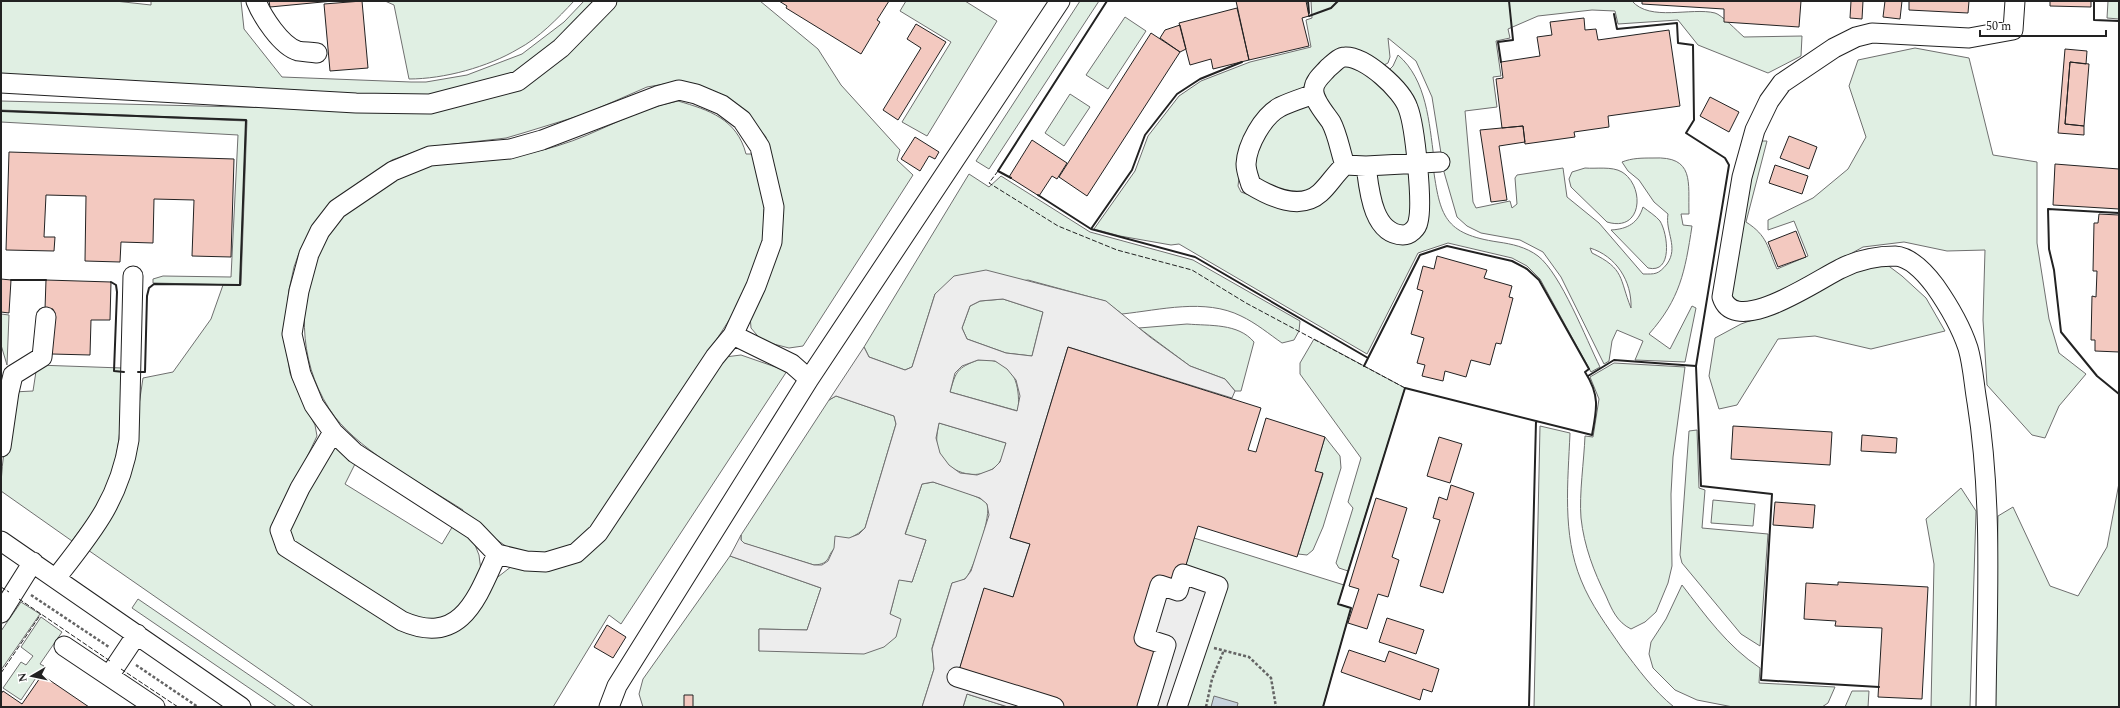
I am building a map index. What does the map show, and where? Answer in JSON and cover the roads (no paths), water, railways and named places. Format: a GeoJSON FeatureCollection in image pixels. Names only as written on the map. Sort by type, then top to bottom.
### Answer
{"type":"FeatureCollection","features":[{"type":"Feature","properties":{"kind":"street"},"geometry":{"type":"LineString","coordinates":[[256,1],[263,17],[288,46],[297,51],[317,53]]}},
{"type":"Feature","properties":{"kind":"street"},"geometry":{"type":"LineString","coordinates":[[1,83],[356,103],[430,104],[518,81],[561,48],[607,1]]}},
{"type":"Feature","properties":{"kind":"street"},"geometry":{"type":"LineString","coordinates":[[609,707],[617,686],[809,379],[1060,1]]}},
{"type":"Feature","properties":{"kind":"street"},"geometry":{"type":"LineString","coordinates":[[1986,707],[1987,528],[1982,433],[1968,350],[1952,311],[1929,279],[1914,264],[1898,256],[1870,257],[1840,269],[1792,296],[1743,313],[1728,308],[1724,305],[1722,297],[1742,177],[1753,137],[1769,101],[1782,83],[1834,48],[1856,37],[1867,34],[1969,38],[2013,30],[2015,1]]}},
{"type":"Feature","properties":{"kind":"street"},"geometry":{"type":"LineString","coordinates":[[1344,165],[1336,133],[1314,94],[1314,86],[1319,77],[1341,57],[1355,58],[1382,75],[1403,98],[1409,109],[1417,163],[1420,203],[1418,223],[1413,231],[1407,235],[1391,231],[1378,217],[1370,194],[1366,166]]}},
{"type":"Feature","properties":{"kind":"street"},"geometry":{"type":"LineString","coordinates":[[679,90],[696,94],[722,104],[742,120],[760,147],[774,207],[772,242],[756,286],[733,335],[715,357],[598,534],[576,553],[546,562],[526,561],[498,554],[474,530],[355,454],[332,432],[314,405],[301,374],[292,334],[299,290],[310,254],[320,231],[336,209],[393,171],[430,156],[510,148],[542,140],[657,96],[679,90]]}},
{"type":"Feature","properties":{"kind":"street"},"geometry":{"type":"LineString","coordinates":[[1314,94],[1280,107],[1271,113],[1258,132],[1249,151],[1246,164],[1251,185],[1268,195],[1298,202],[1309,201],[1320,193],[1344,165],[1366,166],[1440,162]]}},
{"type":"Feature","properties":{"kind":"street"},"geometry":{"type":"LineString","coordinates":[[56,578],[104,513],[114,496],[126,462],[129,440],[133,276]]}},
{"type":"Feature","properties":{"kind":"street"},"geometry":{"type":"LineString","coordinates":[[1,447],[9,392],[14,375],[42,357],[46,317]]}},
{"type":"Feature","properties":{"kind":"street"},"geometry":{"type":"LineString","coordinates":[[733,335],[792,364],[809,379]]}},
{"type":"Feature","properties":{"kind":"street"},"geometry":{"type":"LineString","coordinates":[[332,432],[300,488],[280,530],[286,547],[402,621],[416,627],[431,629],[452,624],[463,617],[476,599],[498,554]]}},
{"type":"Feature","properties":{"kind":"street"},"geometry":{"type":"LineString","coordinates":[[1,541],[34,562],[241,707]]}},
{"type":"Feature","properties":{"kind":"street"},"geometry":{"type":"LineString","coordinates":[[1,613],[34,562]]}},
{"type":"Feature","properties":{"kind":"street"},"geometry":{"type":"LineString","coordinates":[[1147,707],[1166,645],[1144,638],[1160,585],[1178,591],[1183,574],[1218,586],[1177,707]]}},
{"type":"Feature","properties":{"kind":"street"},"geometry":{"type":"LineString","coordinates":[[109,676],[137,634]]}},
{"type":"Feature","properties":{"kind":"street"},"geometry":{"type":"LineString","coordinates":[[64,646],[155,707]]}},
{"type":"Feature","properties":{"kind":"street"},"geometry":{"type":"LineString","coordinates":[[957,677],[1054,707]]}}]}
